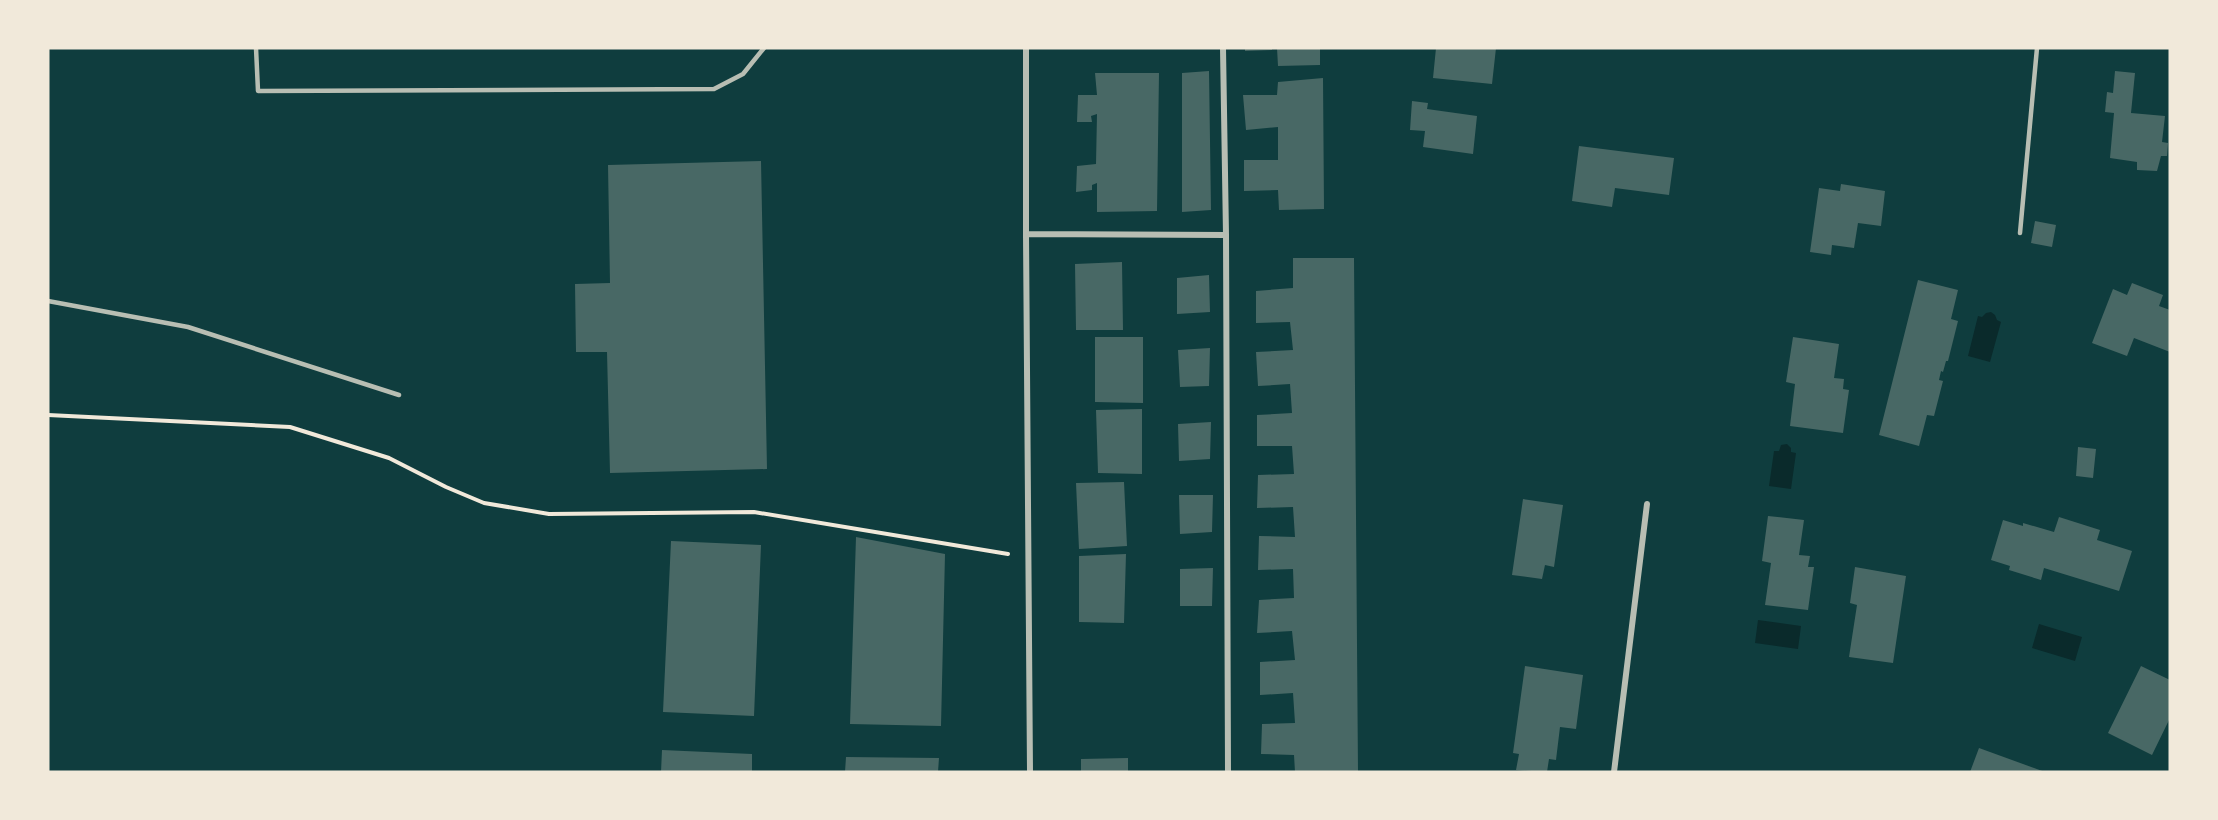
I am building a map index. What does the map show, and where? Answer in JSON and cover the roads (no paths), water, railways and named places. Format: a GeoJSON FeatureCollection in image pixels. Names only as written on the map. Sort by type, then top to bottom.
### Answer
{"type":"FeatureCollection","features":[{"type":"Feature","properties":{"kind":"street"},"geometry":{"type":"LineString","coordinates":[[1026,48],[1030,772]]}},
{"type":"Feature","properties":{"kind":"street"},"geometry":{"type":"LineString","coordinates":[[1223,48],[1228,772]]}},
{"type":"Feature","properties":{"kind":"street"},"geometry":{"type":"LineString","coordinates":[[1026,234],[1226,235]]}},
{"type":"Feature","properties":{"kind":"street"},"geometry":{"type":"LineString","coordinates":[[1614,772],[1647,504]]}},
{"type":"Feature","properties":{"kind":"lane"},"geometry":{"type":"LineString","coordinates":[[256,48],[258,91],[714,89],[743,74],[764,48]]}},
{"type":"Feature","properties":{"kind":"lane"},"geometry":{"type":"LineString","coordinates":[[2020,233],[2037,48]]}},
{"type":"Feature","properties":{"kind":"lane"},"geometry":{"type":"LineString","coordinates":[[48,301],[188,327],[399,395]]}},
{"type":"Feature","properties":{"kind":"water"},"geometry":{"type":"Polygon","coordinates":[[[1991,312],[2001,322],[1990,362],[1968,356],[1978,316],[1982,317],[1991,312]]]}},
{"type":"Feature","properties":{"kind":"water"},"geometry":{"type":"Polygon","coordinates":[[[1787,444],[1791,452],[1796,453],[1791,489],[1769,486],[1774,451],[1779,451],[1781,445],[1787,444]]]}},
{"type":"Feature","properties":{"kind":"water"},"geometry":{"type":"Polygon","coordinates":[[[1758,620],[1801,626],[1798,649],[1755,643],[1758,620]]]}},
{"type":"Feature","properties":{"kind":"water"},"geometry":{"type":"Polygon","coordinates":[[[2039,624],[2082,637],[2075,661],[2032,648],[2039,624]]]}}]}
